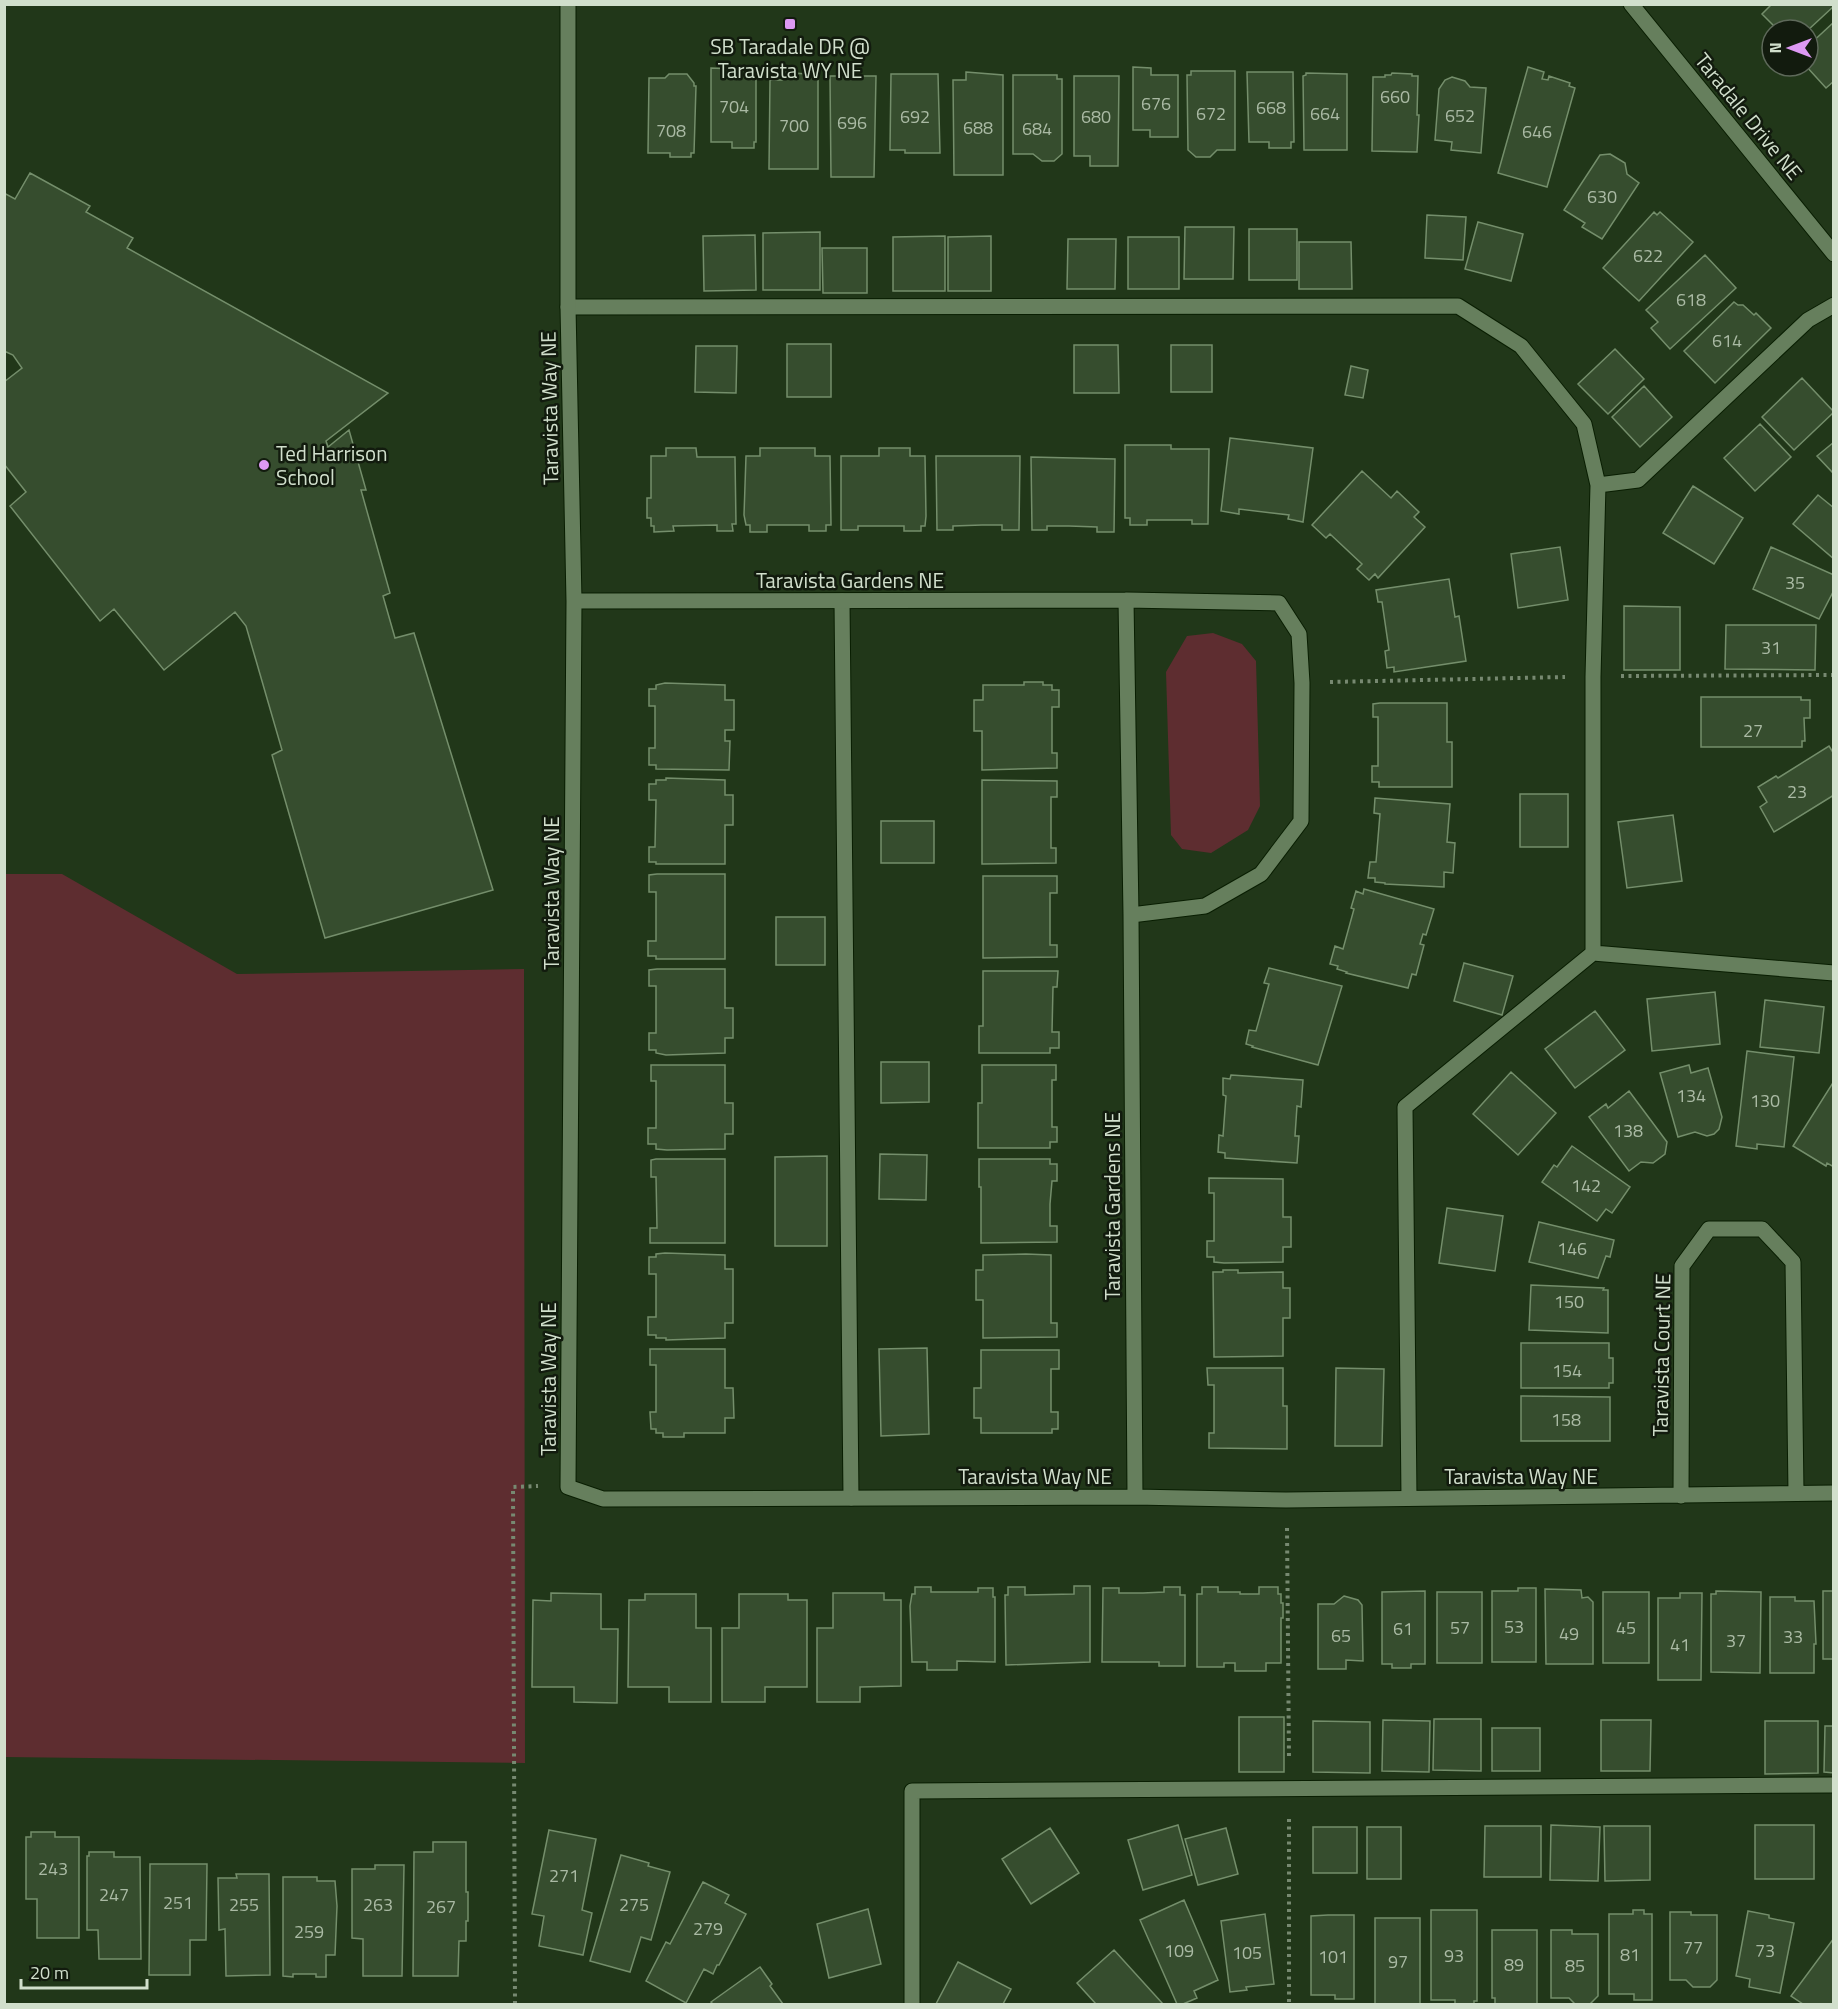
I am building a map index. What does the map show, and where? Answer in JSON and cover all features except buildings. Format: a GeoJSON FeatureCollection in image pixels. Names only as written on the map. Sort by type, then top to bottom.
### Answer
{"type":"FeatureCollection","features":[{"type":"Feature","properties":{"kind":"street","name":"Taravista Way NE"},"geometry":{"type":"LineString","coordinates":[[568,4],[568,307],[574,601],[568,1487],[603,1499],[1135,1497],[1286,1500],[1833,1493]]}},
{"type":"Feature","properties":{"kind":"street","name":"Taradale Drive NE"},"geometry":{"type":"LineString","coordinates":[[1631,4],[1833,254]]}},
{"type":"Feature","properties":{"kind":"street"},"geometry":{"type":"LineString","coordinates":[[1598,485],[1638,480],[1808,320],[1833,305]]}},
{"type":"Feature","properties":{"kind":"street"},"geometry":{"type":"LineString","coordinates":[[568,307],[1458,306],[1521,346],[1584,424],[1598,485],[1593,677],[1593,953]]}},
{"type":"Feature","properties":{"kind":"street","name":"Taravista Gardens NE"},"geometry":{"type":"LineString","coordinates":[[574,601],[1126,600],[1279,603],[1299,634],[1302,683],[1301,821],[1261,874],[1205,906],[1131,915]]}},
{"type":"Feature","properties":{"kind":"street","name":"Taravista Gardens NE"},"geometry":{"type":"LineString","coordinates":[[1126,600],[1131,915],[1135,1497]]}},
{"type":"Feature","properties":{"kind":"street"},"geometry":{"type":"LineString","coordinates":[[842,601],[851,1498]]}},
{"type":"Feature","properties":{"kind":"street"},"geometry":{"type":"LineString","coordinates":[[1409,1498],[1405,1107],[1593,953],[1833,973]]}},
{"type":"Feature","properties":{"kind":"street","name":"Taravista Court NE"},"geometry":{"type":"LineString","coordinates":[[1681,1496],[1682,1266],[1709,1229],[1762,1229],[1793,1262],[1796,1493]]}},
{"type":"Feature","properties":{"kind":"street"},"geometry":{"type":"LineString","coordinates":[[912,2004],[912,1791],[1833,1785]]}},
{"type":"Feature","properties":{"kind":"path"},"geometry":{"type":"LineString","coordinates":[[515,2004],[513,1487],[568,1487]]}},
{"type":"Feature","properties":{"kind":"path"},"geometry":{"type":"LineString","coordinates":[[1286,1500],[1289,2004]]}},
{"type":"Feature","properties":{"kind":"shaded area"},"geometry":{"type":"Polygon","coordinates":[[[1213,633],[1242,644],[1256,661],[1260,806],[1248,830],[1211,853],[1182,849],[1171,835],[1166,672],[1187,636],[1213,633]]]}},
{"type":"Feature","properties":{"kind":"shaded area"},"geometry":{"type":"Polygon","coordinates":[[[5,874],[62,874],[237,974],[524,969],[525,1763],[5,1757],[5,874]]]}},
{"type":"Feature","properties":{"kind":"place","name":"SB Taradale DR @ Taravista WY NE"},"geometry":{"type":"Point","coordinates":[790,24]}},
{"type":"Feature","properties":{"kind":"place","name":"Ted Harrison School"},"geometry":{"type":"Point","coordinates":[264,465]}}]}
